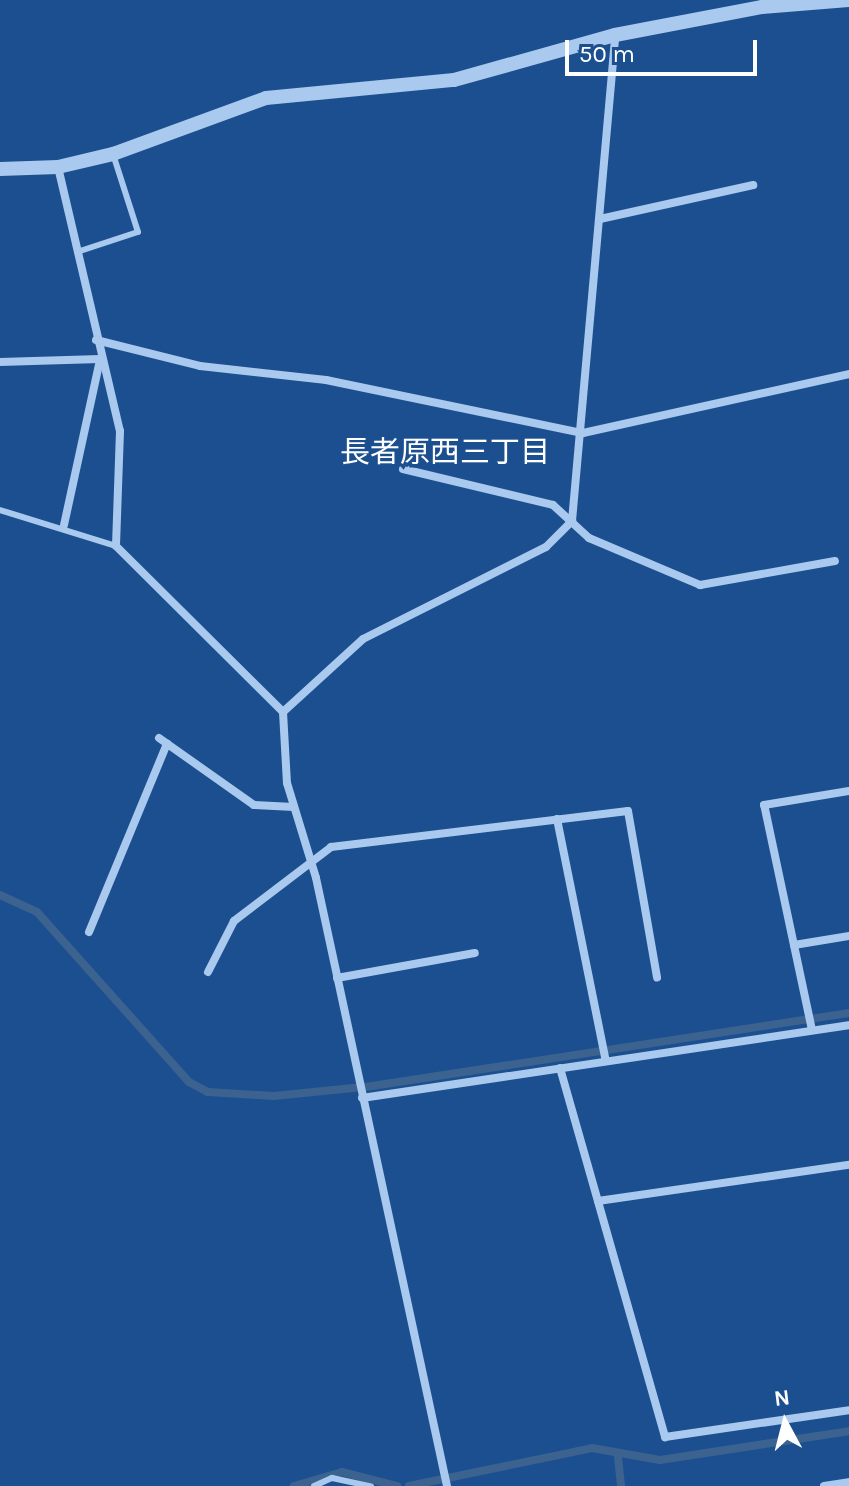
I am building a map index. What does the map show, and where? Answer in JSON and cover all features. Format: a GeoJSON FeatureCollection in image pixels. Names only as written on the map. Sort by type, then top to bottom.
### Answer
{"type":"FeatureCollection","features":[{"type":"Feature","properties":{"kind":"street"},"geometry":{"type":"LineString","coordinates":[[0,169],[58,167],[113,154],[266,98],[454,80],[615,35],[762,7],[849,0]]}},
{"type":"Feature","properties":{"kind":"street"},"geometry":{"type":"LineString","coordinates":[[283,712],[363,639],[546,547],[572,521],[583,433],[615,35]]}},
{"type":"Feature","properties":{"kind":"street"},"geometry":{"type":"LineString","coordinates":[[58,167],[100,359],[120,431],[116,546],[283,712],[294,807],[310,858],[447,1486]]}},
{"type":"Feature","properties":{"kind":"street"},"geometry":{"type":"LineString","coordinates":[[600,219],[753,185]]}},
{"type":"Feature","properties":{"kind":"street"},"geometry":{"type":"LineString","coordinates":[[96,340],[200,366],[326,380],[583,433],[849,374]]}},
{"type":"Feature","properties":{"kind":"street"},"geometry":{"type":"LineString","coordinates":[[0,362],[100,359]]}},
{"type":"Feature","properties":{"kind":"street"},"geometry":{"type":"LineString","coordinates":[[64,525],[100,359]]}},
{"type":"Feature","properties":{"kind":"street"},"geometry":{"type":"LineString","coordinates":[[403,469],[553,505],[589,538],[700,585],[835,561]]}},
{"type":"Feature","properties":{"kind":"street"},"geometry":{"type":"LineString","coordinates":[[159,738],[254,805],[294,807]]}},
{"type":"Feature","properties":{"kind":"street"},"geometry":{"type":"LineString","coordinates":[[89,932],[167,744]]}},
{"type":"Feature","properties":{"kind":"street"},"geometry":{"type":"LineString","coordinates":[[812,1030],[764,805],[849,791]]}},
{"type":"Feature","properties":{"kind":"street"},"geometry":{"type":"LineString","coordinates":[[208,972],[234,921],[310,858],[331,847],[628,811],[657,977]]}},
{"type":"Feature","properties":{"kind":"street"},"geometry":{"type":"LineString","coordinates":[[557,819],[606,1061]]}},
{"type":"Feature","properties":{"kind":"street"},"geometry":{"type":"LineString","coordinates":[[794,945],[849,936]]}},
{"type":"Feature","properties":{"kind":"street"},"geometry":{"type":"LineString","coordinates":[[337,978],[475,953]]}},
{"type":"Feature","properties":{"kind":"street"},"geometry":{"type":"LineString","coordinates":[[362,1098],[849,1025]]}},
{"type":"Feature","properties":{"kind":"street"},"geometry":{"type":"LineString","coordinates":[[560,1068],[665,1437],[849,1410]]}},
{"type":"Feature","properties":{"kind":"street"},"geometry":{"type":"LineString","coordinates":[[598,1201],[849,1165]]}},
{"type":"Feature","properties":{"kind":"street"},"geometry":{"type":"LineString","coordinates":[[824,1486],[849,1482]]}},
{"type":"Feature","properties":{"kind":"lane"},"geometry":{"type":"LineString","coordinates":[[77,252],[138,232],[113,154]]}},
{"type":"Feature","properties":{"kind":"lane"},"geometry":{"type":"LineString","coordinates":[[0,510],[64,525],[116,546]]}},
{"type":"Feature","properties":{"kind":"lane"},"geometry":{"type":"LineString","coordinates":[[314,1486],[332,1478],[371,1486]]}},
{"type":"Feature","properties":{"kind":"waterway"},"geometry":{"type":"LineString","coordinates":[[0,895],[37,912],[189,1082],[208,1092],[274,1096],[372,1086],[849,1013]]}},
{"type":"Feature","properties":{"kind":"waterway"},"geometry":{"type":"LineString","coordinates":[[409,1486],[592,1448],[660,1460],[849,1431]]}},
{"type":"Feature","properties":{"kind":"waterway"},"geometry":{"type":"LineString","coordinates":[[618,1457],[621,1486]]}},
{"type":"Feature","properties":{"kind":"waterway"},"geometry":{"type":"LineString","coordinates":[[294,1486],[342,1472],[397,1486]]}},
{"type":"Feature","properties":{"kind":"district","name":"長者原西三丁目"},"geometry":{"type":"Point","coordinates":[445,452]}}]}
